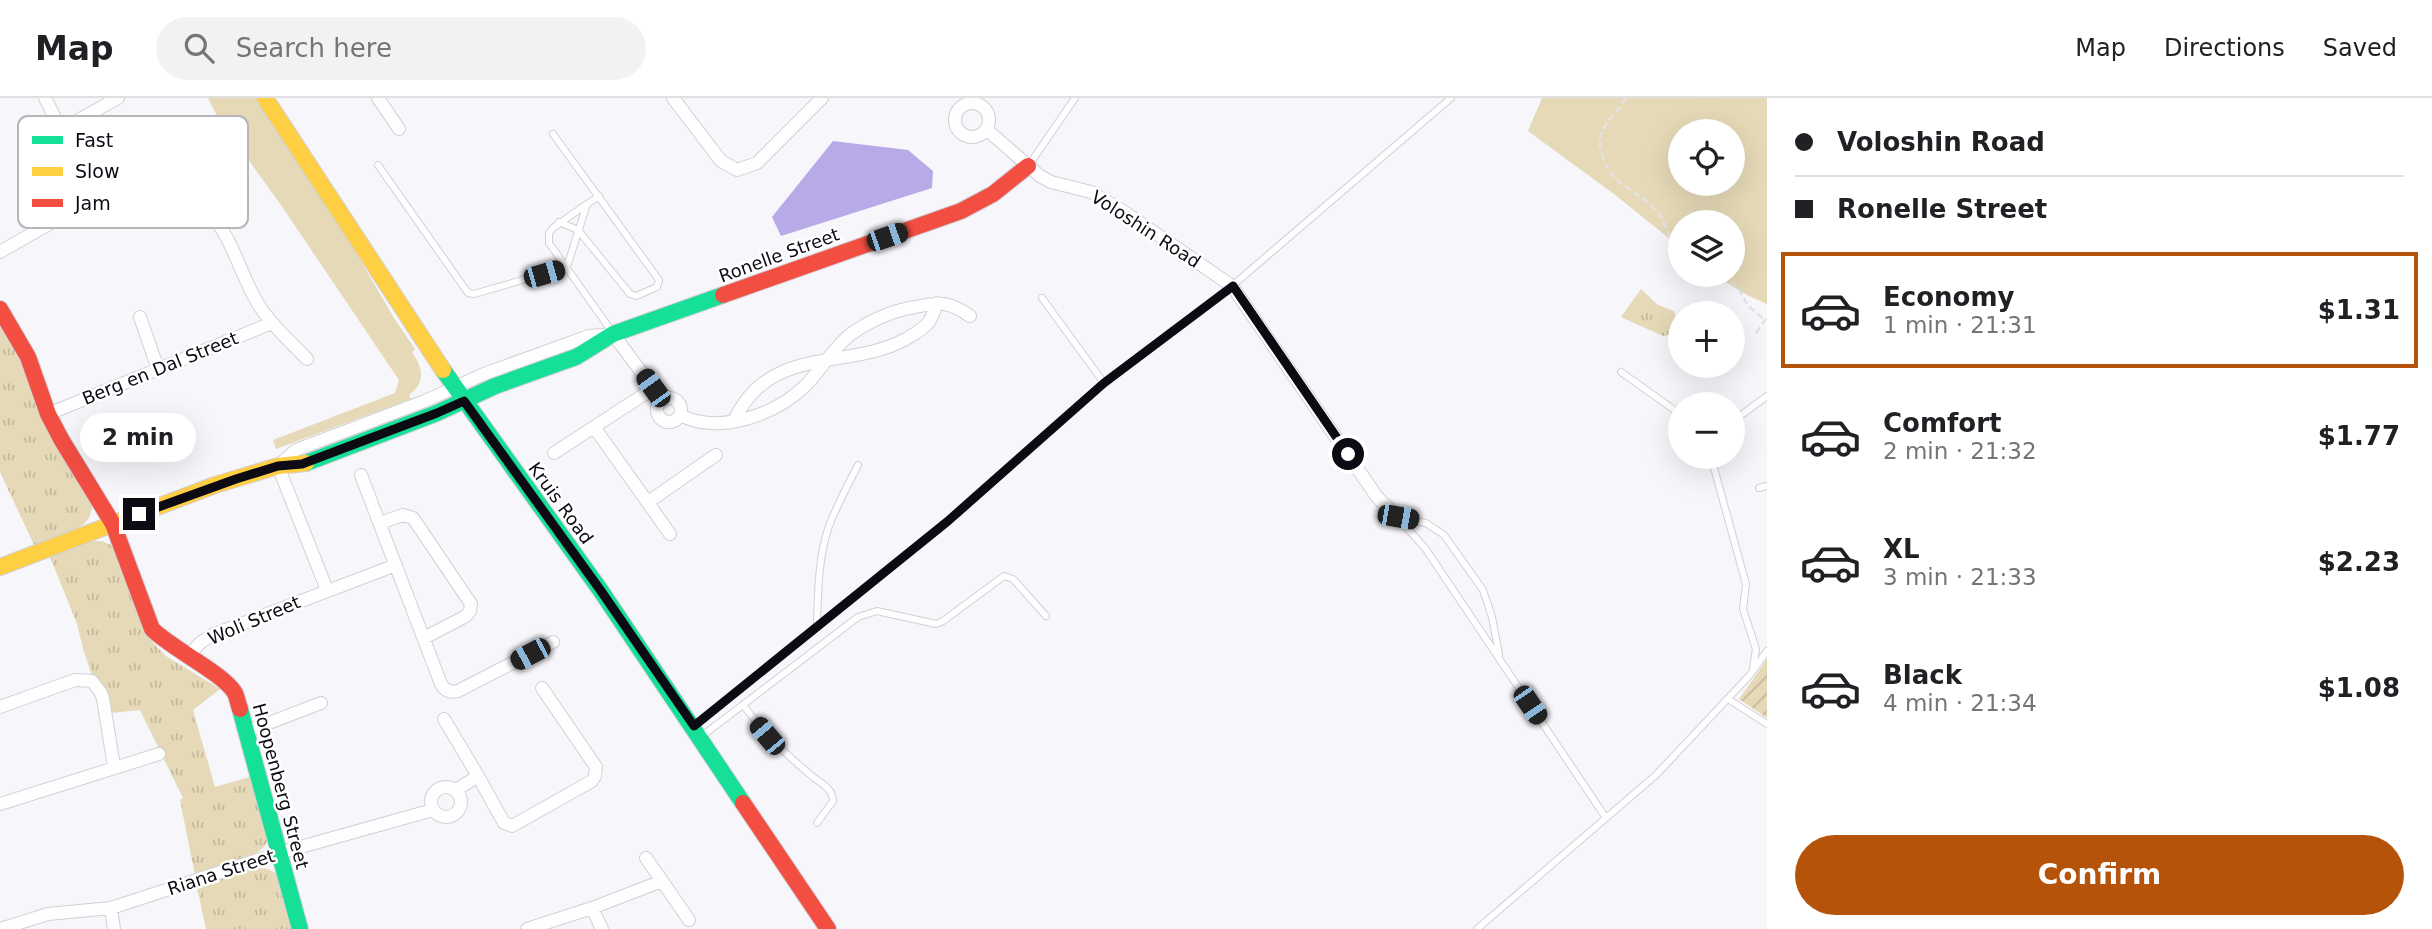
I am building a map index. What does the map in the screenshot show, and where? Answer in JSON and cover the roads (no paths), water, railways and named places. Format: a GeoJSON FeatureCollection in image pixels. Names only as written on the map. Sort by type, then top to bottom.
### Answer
{"type":"FeatureCollection","features":[{"type":"Feature","properties":{"kind":"street"},"geometry":{"type":"LineString","coordinates":[[45,98],[55,116]]}},
{"type":"Feature","properties":{"kind":"street"},"geometry":{"type":"LineString","coordinates":[[85,116],[117,98]]}},
{"type":"Feature","properties":{"kind":"street","name":"Kruis Road"},"geometry":{"type":"LineString","coordinates":[[265,98],[459,394],[601,591],[828,929]]}},
{"type":"Feature","properties":{"kind":"street"},"geometry":{"type":"LineString","coordinates":[[378,98],[399,130]]}},
{"type":"Feature","properties":{"kind":"street"},"geometry":{"type":"LineString","coordinates":[[677,100],[721,161],[737,170],[757,163],[822,98]]}},
{"type":"Feature","properties":{"kind":"street"},"geometry":{"type":"LineString","coordinates":[[957,102],[974,103],[984,108],[989,118],[986,130],[972,137],[962,134],[955,120],[957,102]]}},
{"type":"Feature","properties":{"kind":"street","name":"Voloshin Road"},"geometry":{"type":"LineString","coordinates":[[986,130],[1051,182],[1091,192],[1233,286],[1377,497],[1398,517]]}},
{"type":"Feature","properties":{"kind":"street","name":"Ronelle Street"},"geometry":{"type":"LineString","coordinates":[[0,567],[215,485],[278,466],[302,464],[437,413],[459,394],[495,386],[576,358],[613,334],[961,211],[993,194],[1028,166]]}},
{"type":"Feature","properties":{"kind":"street"},"geometry":{"type":"LineString","coordinates":[[0,252],[42,228]]}},
{"type":"Feature","properties":{"kind":"street"},"geometry":{"type":"LineString","coordinates":[[221,228],[229,239],[254,296],[272,323],[307,359]]}},
{"type":"Feature","properties":{"kind":"street"},"geometry":{"type":"LineString","coordinates":[[734,421],[745,399],[766,380],[829,358],[874,352],[899,343],[926,326],[937,303]]}},
{"type":"Feature","properties":{"kind":"street"},"geometry":{"type":"LineString","coordinates":[[680,415],[690,420],[715,423],[734,421],[765,411],[804,387],[841,343],[869,322],[901,309],[937,303],[956,306],[970,316]]}},
{"type":"Feature","properties":{"kind":"street","name":"Hoopenberg Street"},"geometry":{"type":"LineString","coordinates":[[0,309],[28,357],[48,414],[113,524],[152,629],[164,641],[232,687],[236,693],[300,929]]}},
{"type":"Feature","properties":{"kind":"street"},"geometry":{"type":"LineString","coordinates":[[139,317],[158,369]]}},
{"type":"Feature","properties":{"kind":"street","name":"Berg en Dal Street"},"geometry":{"type":"LineString","coordinates":[[48,414],[272,323]]}},
{"type":"Feature","properties":{"kind":"street"},"geometry":{"type":"LineString","coordinates":[[613,334],[662,400]]}},
{"type":"Feature","properties":{"kind":"street"},"geometry":{"type":"LineString","coordinates":[[554,453],[653,388]]}},
{"type":"Feature","properties":{"kind":"street"},"geometry":{"type":"LineString","coordinates":[[670,397],[677,400],[681,407],[680,415],[671,422],[660,418],[657,410],[662,400],[670,397]]}},
{"type":"Feature","properties":{"kind":"street"},"geometry":{"type":"LineString","coordinates":[[594,427],[670,534]]}},
{"type":"Feature","properties":{"kind":"street"},"geometry":{"type":"LineString","coordinates":[[648,502],[716,456]]}},
{"type":"Feature","properties":{"kind":"street"},"geometry":{"type":"LineString","coordinates":[[278,466],[327,590]]}},
{"type":"Feature","properties":{"kind":"street"},"geometry":{"type":"LineString","coordinates":[[361,475],[443,687],[452,692],[458,691],[553,642]]}},
{"type":"Feature","properties":{"kind":"street"},"geometry":{"type":"LineString","coordinates":[[380,523],[404,515],[413,518],[471,604],[469,614],[424,638]]}},
{"type":"Feature","properties":{"kind":"street","name":"Woli Street"},"geometry":{"type":"LineString","coordinates":[[187,657],[212,635],[396,565]]}},
{"type":"Feature","properties":{"kind":"street"},"geometry":{"type":"LineString","coordinates":[[0,707],[75,680],[92,681],[103,699],[114,766]]}},
{"type":"Feature","properties":{"kind":"street"},"geometry":{"type":"LineString","coordinates":[[444,719],[504,823],[512,825],[592,781],[595,776],[596,767],[542,688]]}},
{"type":"Feature","properties":{"kind":"street"},"geometry":{"type":"LineString","coordinates":[[248,731],[321,703]]}},
{"type":"Feature","properties":{"kind":"street"},"geometry":{"type":"LineString","coordinates":[[0,804],[159,754]]}},
{"type":"Feature","properties":{"kind":"street"},"geometry":{"type":"LineString","coordinates":[[456,790],[478,776]]}},
{"type":"Feature","properties":{"kind":"street"},"geometry":{"type":"LineString","coordinates":[[446,786],[456,790],[460,794],[461,804],[456,813],[446,817],[436,813],[430,799],[436,790],[446,786]]}},
{"type":"Feature","properties":{"kind":"street","name":"Riana Street"},"geometry":{"type":"LineString","coordinates":[[1,929],[48,914],[111,908],[279,853],[433,810]]}},
{"type":"Feature","properties":{"kind":"street"},"geometry":{"type":"LineString","coordinates":[[646,858],[689,920]]}},
{"type":"Feature","properties":{"kind":"street"},"geometry":{"type":"LineString","coordinates":[[527,929],[663,881]]}},
{"type":"Feature","properties":{"kind":"street"},"geometry":{"type":"LineString","coordinates":[[111,908],[114,929]]}},
{"type":"Feature","properties":{"kind":"street"},"geometry":{"type":"LineString","coordinates":[[592,908],[602,929]]}},
{"type":"Feature","properties":{"kind":"lane","name":"Ronelle Street"},"geometry":{"type":"LineString","coordinates":[[1028,166],[1075,98]]}},
{"type":"Feature","properties":{"kind":"lane"},"geometry":{"type":"LineString","coordinates":[[697,732],[817,625],[948,521],[1104,383],[1233,286],[1451,98]]}},
{"type":"Feature","properties":{"kind":"lane"},"geometry":{"type":"LineString","coordinates":[[554,134],[659,280],[657,287],[636,296],[630,294],[578,230],[559,222]]}},
{"type":"Feature","properties":{"kind":"lane"},"geometry":{"type":"LineString","coordinates":[[378,165],[468,293],[567,267]]}},
{"type":"Feature","properties":{"kind":"lane"},"geometry":{"type":"LineString","coordinates":[[599,196],[559,222],[550,233],[549,243],[551,250],[567,267],[613,334]]}},
{"type":"Feature","properties":{"kind":"lane"},"geometry":{"type":"LineString","coordinates":[[567,267],[587,204]]}},
{"type":"Feature","properties":{"kind":"lane"},"geometry":{"type":"LineString","coordinates":[[1042,298],[1104,383]]}},
{"type":"Feature","properties":{"kind":"lane"},"geometry":{"type":"LineString","coordinates":[[1621,372],[1668,405]]}},
{"type":"Feature","properties":{"kind":"lane"},"geometry":{"type":"LineString","coordinates":[[1745,412],[1767,396]]}},
{"type":"Feature","properties":{"kind":"lane"},"geometry":{"type":"LineString","coordinates":[[817,625],[818,580],[823,549],[835,510],[858,465]]}},
{"type":"Feature","properties":{"kind":"lane"},"geometry":{"type":"LineString","coordinates":[[1714,469],[1746,584],[1744,609],[1756,649],[1755,662],[1749,676]]}},
{"type":"Feature","properties":{"kind":"lane"},"geometry":{"type":"LineString","coordinates":[[1759,488],[1767,486]]}},
{"type":"Feature","properties":{"kind":"lane"},"geometry":{"type":"LineString","coordinates":[[1398,517],[1426,523],[1435,528],[1468,568],[1483,590],[1492,617],[1500,659]]}},
{"type":"Feature","properties":{"kind":"lane"},"geometry":{"type":"LineString","coordinates":[[1398,517],[1425,548],[1606,818]]}},
{"type":"Feature","properties":{"kind":"lane"},"geometry":{"type":"LineString","coordinates":[[697,732],[744,706],[858,617],[871,612],[936,624],[951,616],[1004,576],[1013,579],[1046,616]]}},
{"type":"Feature","properties":{"kind":"lane"},"geometry":{"type":"LineString","coordinates":[[1477,929],[1656,775],[1749,676],[1767,651]]}},
{"type":"Feature","properties":{"kind":"lane"},"geometry":{"type":"LineString","coordinates":[[1728,699],[1767,724]]}},
{"type":"Feature","properties":{"kind":"lane"},"geometry":{"type":"LineString","coordinates":[[744,706],[782,751],[830,791],[833,801],[817,822]]}}]}
